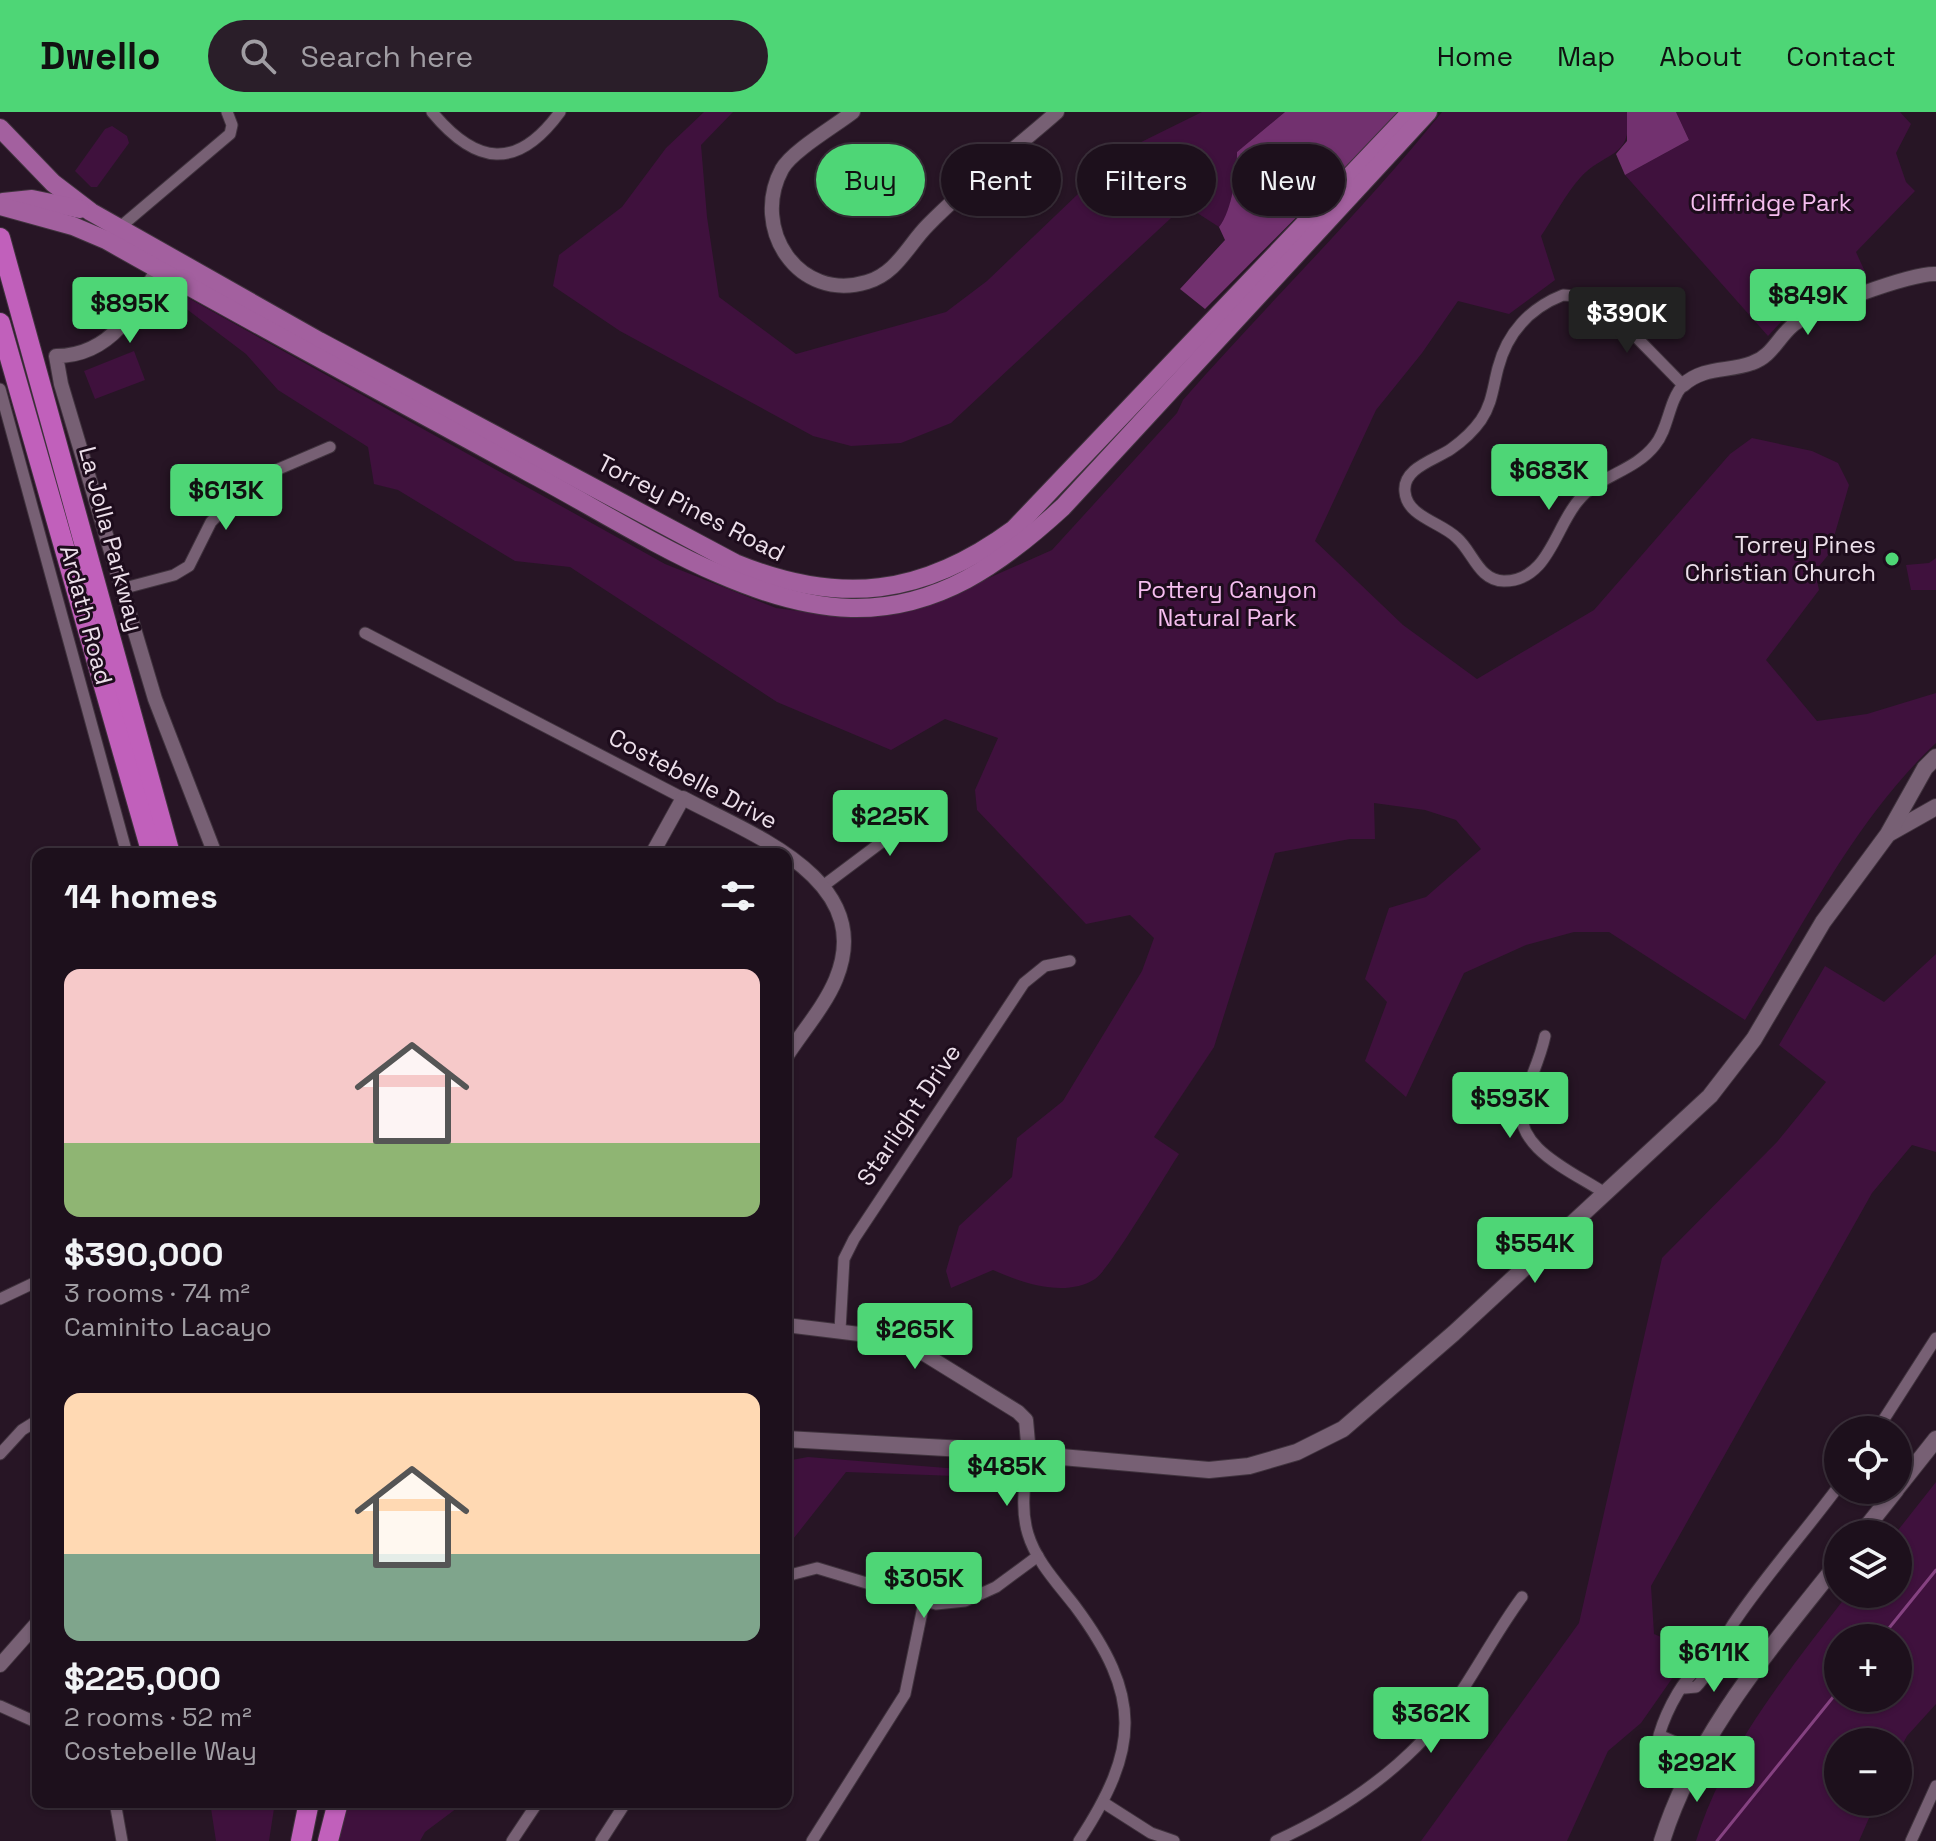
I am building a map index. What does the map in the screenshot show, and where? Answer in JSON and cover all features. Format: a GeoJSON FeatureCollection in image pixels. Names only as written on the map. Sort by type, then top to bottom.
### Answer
{"type":"FeatureCollection","features":[{"type":"Feature","properties":{"kind":"highway","name":"La Jolla Parkway"},"geometry":{"type":"LineString","coordinates":[[0,238],[66,468],[168,848]]}},
{"type":"Feature","properties":{"kind":"highway","name":"La Jolla Parkway"},"geometry":{"type":"LineString","coordinates":[[0,323],[150,848]]}},
{"type":"Feature","properties":{"kind":"highway"},"geometry":{"type":"LineString","coordinates":[[0,387],[15,397],[30,433]]}},
{"type":"Feature","properties":{"kind":"highway"},"geometry":{"type":"LineString","coordinates":[[133,723],[179,848]]}},
{"type":"Feature","properties":{"kind":"highway"},"geometry":{"type":"LineString","coordinates":[[301,1841],[308,1808]]}},
{"type":"Feature","properties":{"kind":"highway"},"geometry":{"type":"LineString","coordinates":[[316,1841],[323,1808]]}},
{"type":"Feature","properties":{"kind":"highway"},"geometry":{"type":"LineString","coordinates":[[328,1841],[336,1808]]}},
{"type":"Feature","properties":{"kind":"main road","name":"Torrey Pines Road"},"geometry":{"type":"LineString","coordinates":[[0,205],[73,226],[161,262],[735,563],[771,578],[822,589],[893,587],[921,579],[979,554],[1014,529],[1411,112]]}},
{"type":"Feature","properties":{"kind":"main road","name":"Torrey Pines Road"},"geometry":{"type":"LineString","coordinates":[[0,128],[53,183],[91,212],[119,228],[161,262],[397,403],[726,578],[763,593],[853,608],[893,605],[935,595],[984,572],[1024,543],[1095,472],[1428,112]]}},
{"type":"Feature","properties":{"kind":"main road"},"geometry":{"type":"LineString","coordinates":[[0,205],[32,199],[91,212]]}},
{"type":"Feature","properties":{"kind":"main road"},"geometry":{"type":"LineString","coordinates":[[792,1439],[1029,1454],[1209,1470],[1249,1466],[1297,1452],[1343,1429],[1606,1194],[1730,1074],[1823,922],[1888,834],[1925,768],[1936,757]]}},
{"type":"Feature","properties":{"kind":"main road"},"geometry":{"type":"LineString","coordinates":[[1888,834],[1936,807]]}},
{"type":"Feature","properties":{"kind":"main road"},"geometry":{"type":"LineString","coordinates":[[1912,1470],[1936,1439]]}},
{"type":"Feature","properties":{"kind":"main road"},"geometry":{"type":"LineString","coordinates":[[1872,1520],[1885,1504]]}},
{"type":"Feature","properties":{"kind":"main road"},"geometry":{"type":"LineString","coordinates":[[1662,1841],[1700,1753],[1759,1664],[1824,1581]]}},
{"type":"Feature","properties":{"kind":"street"},"geometry":{"type":"LineString","coordinates":[[119,228],[230,134],[232,125],[227,112]]}},
{"type":"Feature","properties":{"kind":"street"},"geometry":{"type":"LineString","coordinates":[[432,112],[452,137],[489,154],[523,149],[546,131],[560,112]]}},
{"type":"Feature","properties":{"kind":"street"},"geometry":{"type":"LineString","coordinates":[[853,112],[784,165],[772,191],[774,237],[796,267],[818,281],[844,285],[867,282],[887,272],[927,226],[1057,112]]}},
{"type":"Feature","properties":{"kind":"street"},"geometry":{"type":"LineString","coordinates":[[161,262],[127,322],[109,339],[67,356],[56,356],[70,414],[155,699],[213,848]]}},
{"type":"Feature","properties":{"kind":"street"},"geometry":{"type":"LineString","coordinates":[[1683,385],[1654,359],[1615,313],[1589,297],[1563,295],[1540,304],[1515,329],[1498,365],[1491,401],[1480,420],[1452,448],[1413,471],[1405,493],[1413,511],[1460,539],[1486,576],[1502,581],[1523,577],[1541,564],[1580,498],[1601,481],[1638,464],[1658,443],[1676,393],[1683,385],[1718,367],[1750,364],[1765,357],[1792,325],[1819,308],[1936,274]]}},
{"type":"Feature","properties":{"kind":"street","name":"Ardath Road"},"geometry":{"type":"LineString","coordinates":[[0,387],[125,848]]}},
{"type":"Feature","properties":{"kind":"street"},"geometry":{"type":"LineString","coordinates":[[121,589],[174,575],[189,566],[211,522],[253,480],[330,447]]}},
{"type":"Feature","properties":{"kind":"street","name":"Costebelle Drive"},"geometry":{"type":"LineString","coordinates":[[365,633],[775,848]]}},
{"type":"Feature","properties":{"kind":"street"},"geometry":{"type":"LineString","coordinates":[[655,848],[683,798]]}},
{"type":"Feature","properties":{"kind":"street"},"geometry":{"type":"LineString","coordinates":[[823,886],[935,802]]}},
{"type":"Feature","properties":{"kind":"street","name":"Costebelle Drive"},"geometry":{"type":"LineString","coordinates":[[792,857],[801,862],[823,886],[839,915],[844,937],[835,983],[792,1048]]}},
{"type":"Feature","properties":{"kind":"street","name":"Starlight Drive"},"geometry":{"type":"LineString","coordinates":[[840,1330],[844,1259],[854,1239],[1024,983],[1045,966],[1070,961]]}},
{"type":"Feature","properties":{"kind":"street"},"geometry":{"type":"LineString","coordinates":[[1545,1036],[1540,1062],[1521,1106],[1521,1120],[1529,1139],[1542,1152],[1606,1194]]}},
{"type":"Feature","properties":{"kind":"street"},"geometry":{"type":"LineString","coordinates":[[0,1299],[32,1284]]}},
{"type":"Feature","properties":{"kind":"street"},"geometry":{"type":"LineString","coordinates":[[792,1326],[900,1339],[1018,1412],[1026,1420],[1029,1454],[1024,1490],[1025,1519],[1038,1556],[1100,1640],[1121,1683],[1125,1729],[1120,1764],[1104,1803],[1079,1841]]}},
{"type":"Feature","properties":{"kind":"street"},"geometry":{"type":"LineString","coordinates":[[1886,1416],[1936,1338]]}},
{"type":"Feature","properties":{"kind":"street"},"geometry":{"type":"LineString","coordinates":[[0,1454],[32,1424]]}},
{"type":"Feature","properties":{"kind":"street"},"geometry":{"type":"LineString","coordinates":[[1700,1753],[1659,1735],[1666,1710],[1685,1688],[1696,1687],[1708,1675],[1709,1664],[1734,1623],[1825,1504]]}},
{"type":"Feature","properties":{"kind":"street"},"geometry":{"type":"LineString","coordinates":[[792,1574],[817,1568],[924,1602],[965,1601],[996,1587],[1038,1556]]}},
{"type":"Feature","properties":{"kind":"street"},"geometry":{"type":"LineString","coordinates":[[1276,1841],[1327,1818],[1358,1798],[1412,1749],[1457,1697],[1522,1597]]}},
{"type":"Feature","properties":{"kind":"street"},"geometry":{"type":"LineString","coordinates":[[812,1841],[905,1694],[924,1602]]}},
{"type":"Feature","properties":{"kind":"street"},"geometry":{"type":"LineString","coordinates":[[0,1665],[32,1629]]}},
{"type":"Feature","properties":{"kind":"street"},"geometry":{"type":"LineString","coordinates":[[0,1706],[32,1720]]}},
{"type":"Feature","properties":{"kind":"street"},"geometry":{"type":"LineString","coordinates":[[1911,1841],[1936,1786]]}},
{"type":"Feature","properties":{"kind":"street"},"geometry":{"type":"LineString","coordinates":[[1104,1803],[1151,1833],[1174,1841]]}},
{"type":"Feature","properties":{"kind":"street"},"geometry":{"type":"LineString","coordinates":[[116,1808],[122,1841]]}},
{"type":"Feature","properties":{"kind":"street"},"geometry":{"type":"LineString","coordinates":[[512,1841],[534,1808]]}},
{"type":"Feature","properties":{"kind":"street"},"geometry":{"type":"LineString","coordinates":[[601,1841],[622,1808]]}},
{"type":"Feature","properties":{"kind":"green space"},"geometry":{"type":"Polygon","coordinates":[[[704,112],[733,112],[701,145],[707,217],[719,297],[796,354],[946,312],[987,281],[1055,216],[1061,216],[1061,210],[1077,195],[1077,216],[1173,216],[951,423],[901,443],[851,446],[813,436],[620,331],[553,286],[559,255],[622,207],[666,148],[704,112]]]}},
{"type":"Feature","properties":{"kind":"green space"},"geometry":{"type":"Polygon","coordinates":[[[1202,112],[1285,112],[1247,144],[1232,144],[1232,194],[1219,227],[1202,216],[1216,216],[1216,144],[1137,144],[1202,112]]]}},
{"type":"Feature","properties":{"kind":"green space","name":"Pottery Canyon Natural Park"},"geometry":{"type":"Polygon","coordinates":[[[1442,112],[1627,112],[1628,127],[1622,146],[1580,178],[1541,236],[1555,280],[1509,314],[1458,301],[1422,353],[1376,410],[1315,541],[1403,625],[1477,679],[1594,610],[1730,454],[1752,438],[1812,451],[1838,463],[1849,485],[1829,554],[1815,571],[1819,590],[1766,660],[1817,721],[1867,714],[1936,693],[1936,743],[1880,805],[1855,839],[1745,1020],[1609,932],[1574,932],[1526,945],[1464,973],[1406,1097],[1365,1061],[1387,1002],[1365,979],[1389,908],[1426,897],[1481,849],[1456,820],[1425,810],[1374,803],[1375,839],[1350,839],[1275,853],[1214,1047],[1154,1137],[1179,1154],[1102,1272],[1083,1285],[1070,1287],[1030,1284],[993,1270],[951,1288],[946,1271],[959,1226],[1012,1177],[1017,1138],[1063,1101],[1142,971],[1154,938],[1130,915],[1086,924],[977,810],[975,790],[998,738],[945,719],[891,750],[777,702],[570,567],[515,561],[398,490],[374,484],[368,447],[278,390],[246,354],[172,298],[172,289],[665,564],[776,608],[843,617],[919,609],[1052,550],[1442,112]]]}},
{"type":"Feature","properties":{"kind":"green space","name":"Cliffridge Park"},"geometry":{"type":"Polygon","coordinates":[[[1676,112],[1900,112],[1911,124],[1896,153],[1906,182],[1915,191],[1856,252],[1866,274],[1835,284],[1828,279],[1797,291],[1773,310],[1781,322],[1768,336],[1625,175],[1689,140],[1676,112]]]}},
{"type":"Feature","properties":{"kind":"green space"},"geometry":{"type":"Polygon","coordinates":[[[112,126],[127,136],[129,143],[97,187],[91,187],[75,171],[105,129],[112,126]]]}},
{"type":"Feature","properties":{"kind":"green space"},"geometry":{"type":"Polygon","coordinates":[[[134,351],[145,380],[95,399],[84,371],[134,351]]]}},
{"type":"Feature","properties":{"kind":"green space"},"geometry":{"type":"Polygon","coordinates":[[[1936,558],[1936,590],[1911,590],[1906,565],[1929,563],[1936,558]]]}},
{"type":"Feature","properties":{"kind":"green space"},"geometry":{"type":"Polygon","coordinates":[[[1936,954],[1936,1152],[1912,1145],[1872,1193],[1651,1586],[1654,1634],[1692,1650],[1641,1723],[1608,1751],[1567,1841],[1421,1841],[1579,1623],[1662,1258],[1777,1142],[1826,1082],[1779,1045],[1825,966],[1884,1002],[1936,954]]]}},
{"type":"Feature","properties":{"kind":"green space"},"geometry":{"type":"Polygon","coordinates":[[[808,1457],[972,1470],[1011,1478],[846,1472],[792,1540],[792,1460],[808,1457]]]}},
{"type":"Feature","properties":{"kind":"green space"},"geometry":{"type":"Polygon","coordinates":[[[1936,1482],[1936,1704],[1912,1730],[1912,1728],[1824,1728],[1824,1816],[1870,1816],[1859,1841],[1696,1841],[1723,1774],[1741,1742],[1824,1626],[1824,1712],[1912,1712],[1912,1624],[1825,1624],[1837,1608],[1912,1608],[1912,1520],[1906,1520],[1936,1482]]]}},
{"type":"Feature","properties":{"kind":"green space"},"geometry":{"type":"Polygon","coordinates":[[[211,1808],[274,1808],[269,1841],[216,1841],[211,1808]]]}},
{"type":"Feature","properties":{"kind":"green space"},"geometry":{"type":"Polygon","coordinates":[[[348,1808],[457,1808],[425,1832],[420,1841],[337,1841],[348,1808]]]}},
{"type":"Feature","properties":{"kind":"shaded area"},"geometry":{"type":"Polygon","coordinates":[[[1285,112],[1401,112],[1345,168],[1345,144],[1247,144],[1285,112]]]}},
{"type":"Feature","properties":{"kind":"shaded area"},"geometry":{"type":"Polygon","coordinates":[[[1627,112],[1676,112],[1689,140],[1625,175],[1616,154],[1627,141],[1627,112]]]}},
{"type":"Feature","properties":{"kind":"shaded area"},"geometry":{"type":"Polygon","coordinates":[[[1232,193],[1232,216],[1298,216],[1205,309],[1180,289],[1225,240],[1219,227],[1232,193]]]}},
{"type":"Feature","properties":{"kind":"waterway"},"geometry":{"type":"LineString","coordinates":[[1892,1624],[1936,1570]]}},
{"type":"Feature","properties":{"kind":"waterway"},"geometry":{"type":"LineString","coordinates":[[1717,1841],[1824,1708]]}},
{"type":"Feature","properties":{"kind":"place","name":"Torrey Pines Christian Church"},"geometry":{"type":"Point","coordinates":[1892,559]}}]}
